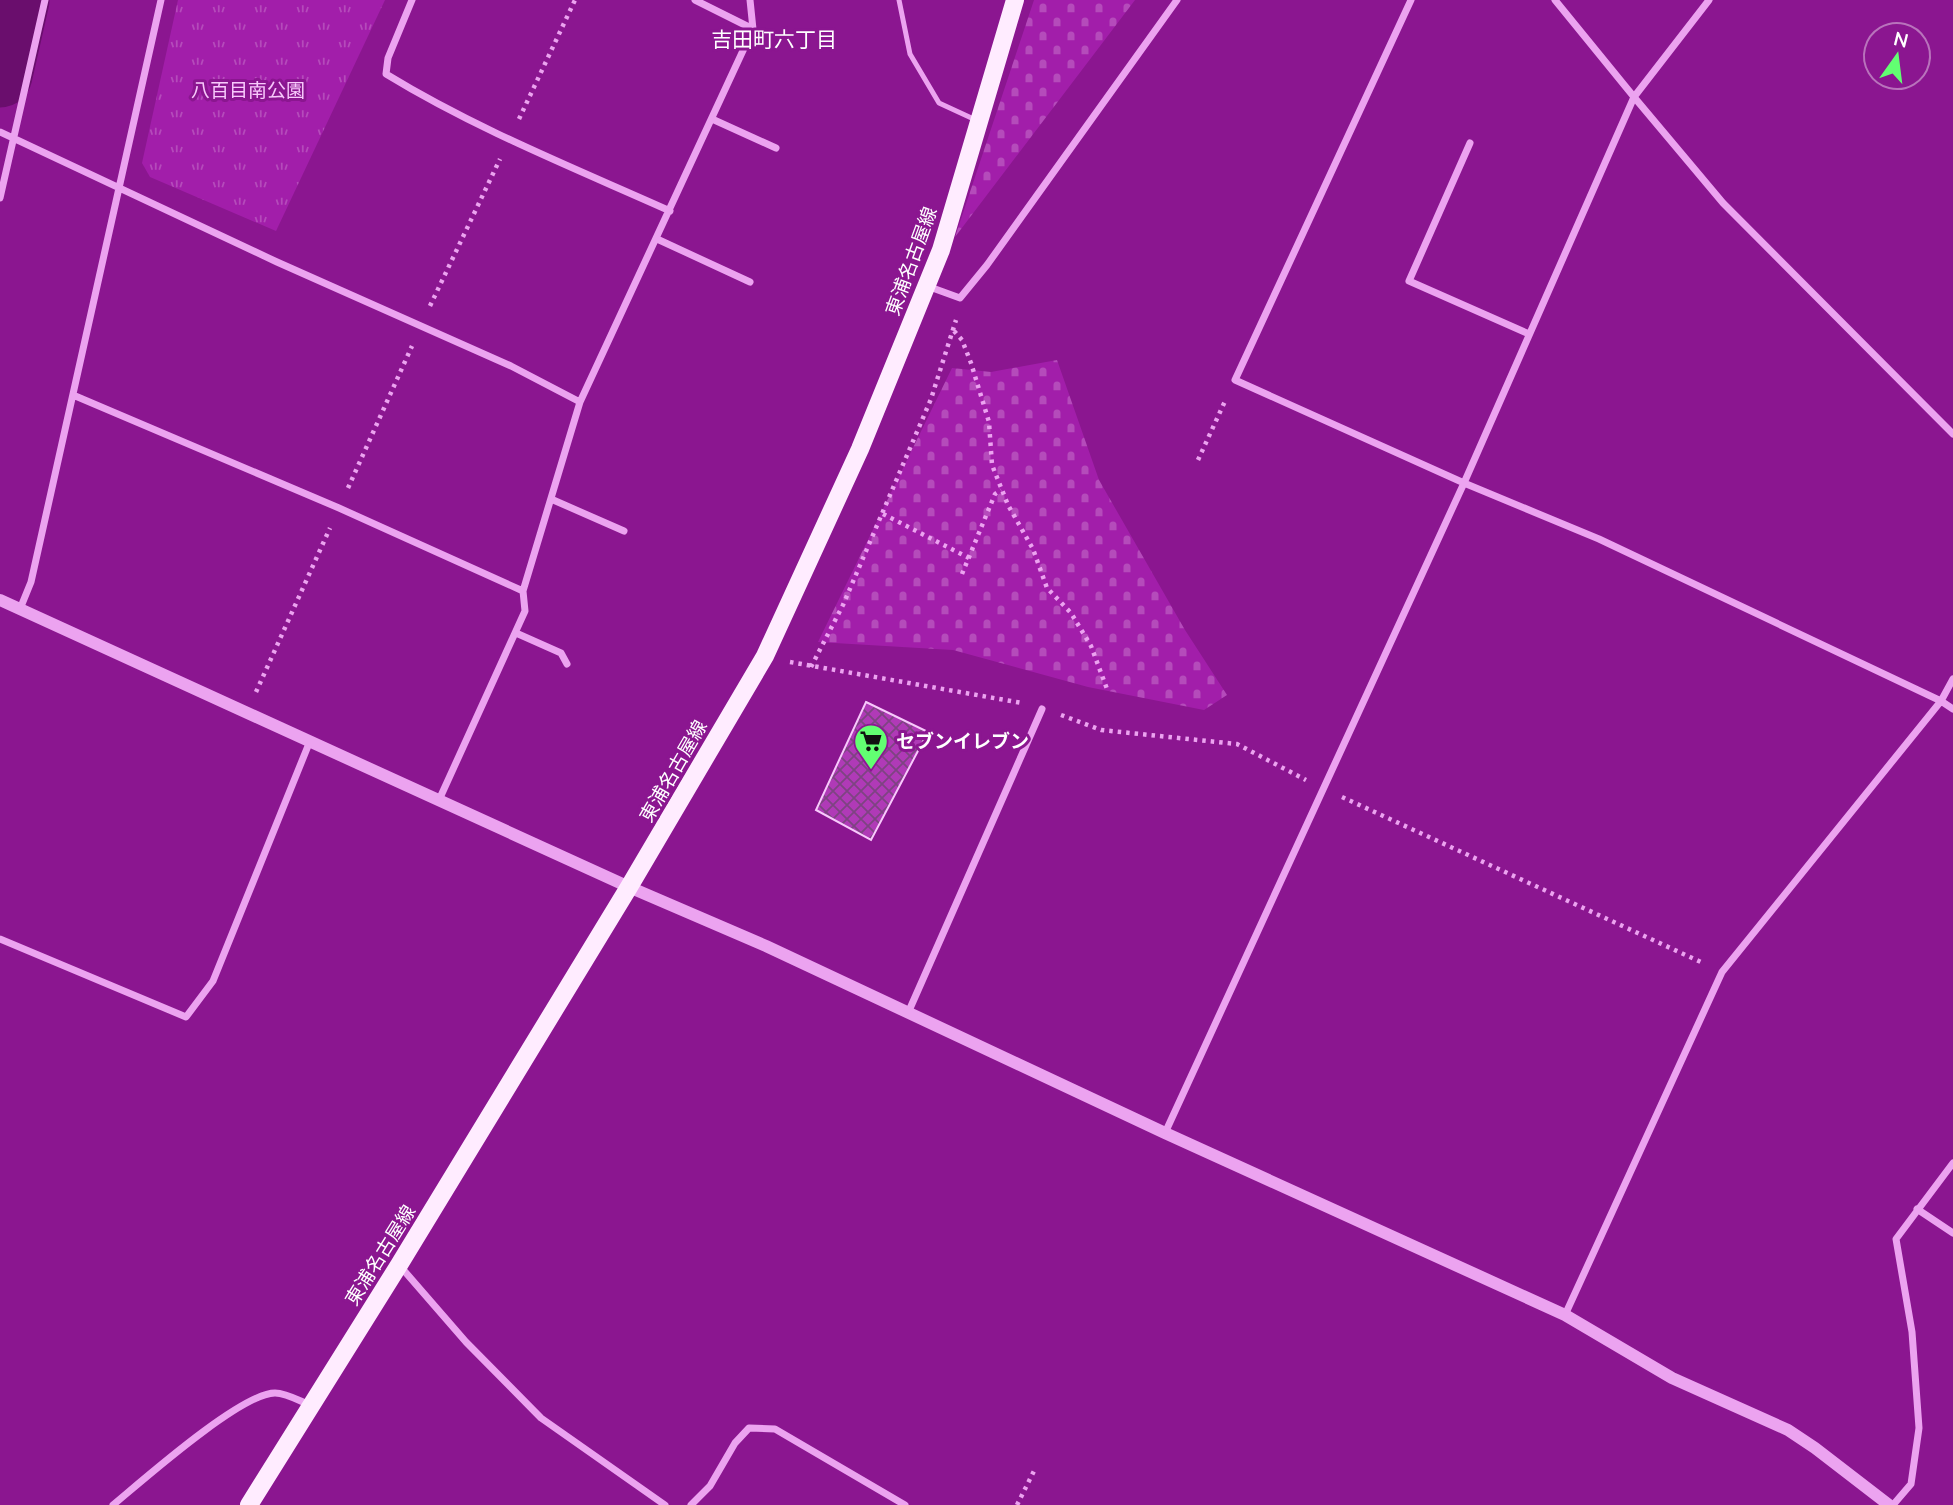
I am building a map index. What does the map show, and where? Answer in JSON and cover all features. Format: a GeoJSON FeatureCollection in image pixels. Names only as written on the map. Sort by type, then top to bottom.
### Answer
{"type":"FeatureCollection","features":[{"type":"Feature","properties":{"kind":"main road","name":"東浦名古屋線"},"geometry":{"type":"LineString","coordinates":[[249,1505],[629,887],[765,656],[860,449],[941,250],[1015,0]]}},
{"type":"Feature","properties":{"kind":"street"},"geometry":{"type":"LineString","coordinates":[[0,198],[45,0]]}},
{"type":"Feature","properties":{"kind":"street"},"geometry":{"type":"LineString","coordinates":[[20,609],[31,582],[161,0]]}},
{"type":"Feature","properties":{"kind":"street"},"geometry":{"type":"LineString","coordinates":[[412,0],[388,58],[386,74],[428,100],[670,211]]}},
{"type":"Feature","properties":{"kind":"street"},"geometry":{"type":"LineString","coordinates":[[695,0],[753,29]]}},
{"type":"Feature","properties":{"kind":"street"},"geometry":{"type":"LineString","coordinates":[[439,800],[524,611],[523,591],[580,402],[753,29],[750,0]]}},
{"type":"Feature","properties":{"kind":"street"},"geometry":{"type":"LineString","coordinates":[[927,286],[960,298],[987,265],[1177,0]]}},
{"type":"Feature","properties":{"kind":"street"},"geometry":{"type":"LineString","coordinates":[[1410,0],[1236,380],[1464,483],[1611,544],[1953,709]]}},
{"type":"Feature","properties":{"kind":"street"},"geometry":{"type":"LineString","coordinates":[[1555,0],[1723,203],[1953,434]]}},
{"type":"Feature","properties":{"kind":"street"},"geometry":{"type":"LineString","coordinates":[[1165,1133],[1464,483],[1633,97],[1709,0]]}},
{"type":"Feature","properties":{"kind":"street"},"geometry":{"type":"LineString","coordinates":[[712,119],[776,148]]}},
{"type":"Feature","properties":{"kind":"street"},"geometry":{"type":"LineString","coordinates":[[0,132],[277,262],[511,366],[580,402]]}},
{"type":"Feature","properties":{"kind":"street"},"geometry":{"type":"LineString","coordinates":[[1470,143],[1409,281],[1529,334]]}},
{"type":"Feature","properties":{"kind":"street"},"geometry":{"type":"LineString","coordinates":[[657,239],[750,282]]}},
{"type":"Feature","properties":{"kind":"street"},"geometry":{"type":"LineString","coordinates":[[73,395],[339,508],[523,591]]}},
{"type":"Feature","properties":{"kind":"street"},"geometry":{"type":"LineString","coordinates":[[551,499],[624,531]]}},
{"type":"Feature","properties":{"kind":"street"},"geometry":{"type":"LineString","coordinates":[[0,600],[629,887],[766,946],[1165,1133],[1565,1315],[1672,1378],[1787,1430],[1891,1505],[1911,1484],[1919,1427],[1912,1332],[1896,1239],[1953,1163]]}},
{"type":"Feature","properties":{"kind":"street"},"geometry":{"type":"LineString","coordinates":[[516,633],[561,653],[567,664]]}},
{"type":"Feature","properties":{"kind":"street"},"geometry":{"type":"LineString","coordinates":[[1565,1315],[1722,972],[1941,701],[1953,680]]}},
{"type":"Feature","properties":{"kind":"street"},"geometry":{"type":"LineString","coordinates":[[908,1013],[1042,709]]}},
{"type":"Feature","properties":{"kind":"street"},"geometry":{"type":"LineString","coordinates":[[0,939],[186,1017],[213,981],[310,741]]}},
{"type":"Feature","properties":{"kind":"street"},"geometry":{"type":"LineString","coordinates":[[1917,1209],[1953,1233]]}},
{"type":"Feature","properties":{"kind":"street"},"geometry":{"type":"LineString","coordinates":[[399,1265],[466,1342],[541,1418],[665,1505]]}},
{"type":"Feature","properties":{"kind":"street"},"geometry":{"type":"LineString","coordinates":[[113,1505],[188,1443],[257,1396],[276,1393],[311,1405]]}},
{"type":"Feature","properties":{"kind":"street"},"geometry":{"type":"LineString","coordinates":[[691,1505],[710,1486],[735,1443],[749,1428],[775,1429],[905,1505]]}},
{"type":"Feature","properties":{"kind":"lane"},"geometry":{"type":"LineString","coordinates":[[899,0],[910,54],[939,103],[979,122]]}},
{"type":"Feature","properties":{"kind":"path"},"geometry":{"type":"LineString","coordinates":[[247,714],[421,326],[575,0]]}},
{"type":"Feature","properties":{"kind":"path"},"geometry":{"type":"LineString","coordinates":[[811,667],[843,605],[931,399],[954,331],[960,298]]}},
{"type":"Feature","properties":{"kind":"path"},"geometry":{"type":"LineString","coordinates":[[954,331],[962,340],[989,422],[992,465],[1001,490],[1033,549],[1047,588],[1071,613],[1091,646],[1107,689]]}},
{"type":"Feature","properties":{"kind":"path"},"geometry":{"type":"LineString","coordinates":[[1198,460],[1236,380]]}},
{"type":"Feature","properties":{"kind":"path"},"geometry":{"type":"LineString","coordinates":[[962,574],[995,494],[1001,490]]}},
{"type":"Feature","properties":{"kind":"path"},"geometry":{"type":"LineString","coordinates":[[883,514],[969,558]]}},
{"type":"Feature","properties":{"kind":"path"},"geometry":{"type":"LineString","coordinates":[[765,656],[811,667],[1003,698],[1101,730],[1237,744],[1322,788],[1722,972]]}},
{"type":"Feature","properties":{"kind":"path"},"geometry":{"type":"LineString","coordinates":[[1017,1505],[1035,1469]]}},
{"type":"Feature","properties":{"kind":"green space","name":"八百目南公園"},"geometry":{"type":"Polygon","coordinates":[[[178,0],[385,0],[276,231],[150,177],[142,163],[178,0]]]}},
{"type":"Feature","properties":{"kind":"green space"},"geometry":{"type":"Polygon","coordinates":[[[1034,0],[1135,0],[955,237],[1034,0]]]}},
{"type":"Feature","properties":{"kind":"green space"},"geometry":{"type":"Polygon","coordinates":[[[1057,360],[1099,480],[1185,630],[1227,695],[1204,710],[1088,687],[953,650],[818,642],[952,368],[991,372],[1057,360]]]}},
{"type":"Feature","properties":{"kind":"building","name":"セブンイレブン"},"geometry":{"type":"Polygon","coordinates":[[[866,702],[928,732],[871,840],[816,810],[866,702]]]}},
{"type":"Feature","properties":{"kind":"waterway"},"geometry":{"type":"LineString","coordinates":[[0,75],[17,0]]}},
{"type":"Feature","properties":{"kind":"place","name":"セブンイレブン"},"geometry":{"type":"Point","coordinates":[871,771]}},
{"type":"Feature","properties":{"kind":"district","name":"吉田町六丁目"},"geometry":{"type":"Point","coordinates":[774,40]}}]}
